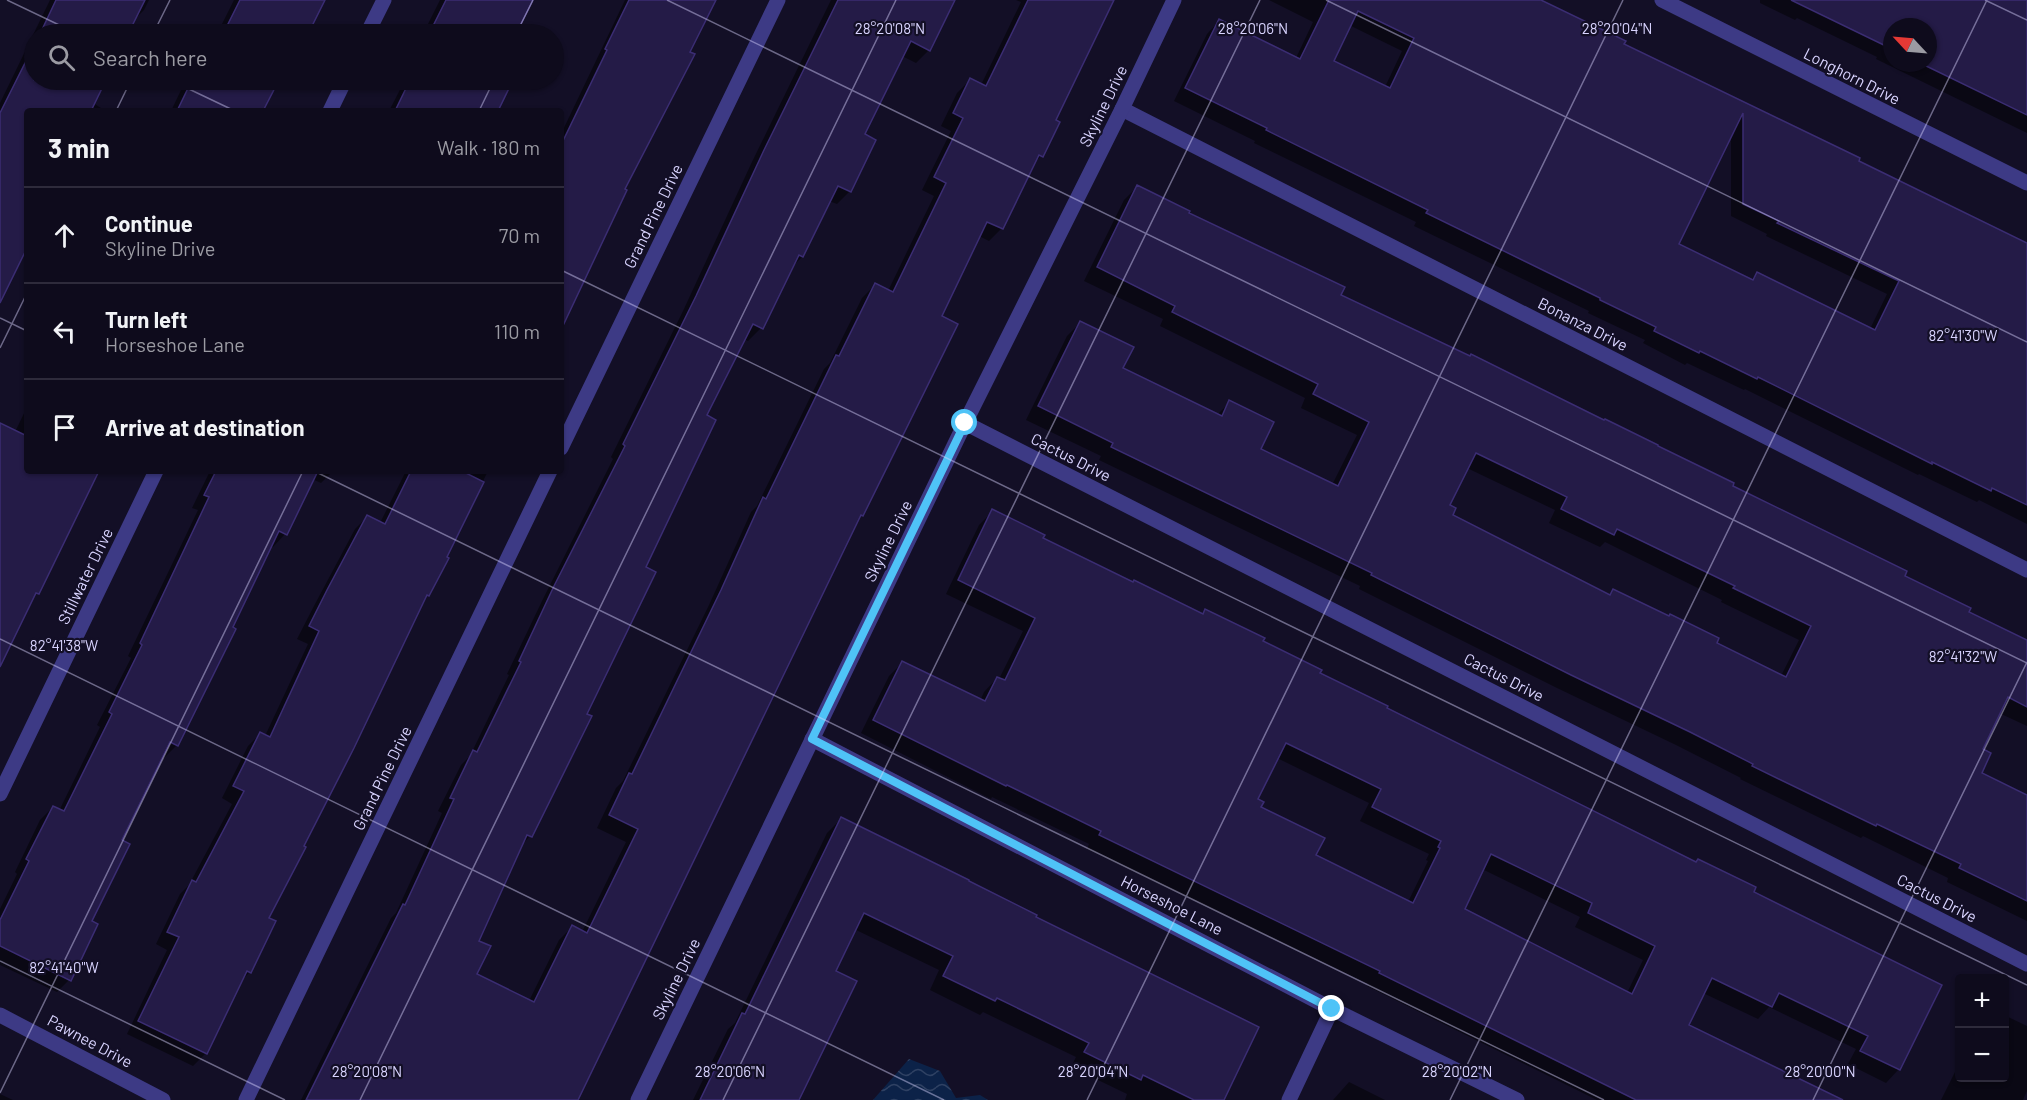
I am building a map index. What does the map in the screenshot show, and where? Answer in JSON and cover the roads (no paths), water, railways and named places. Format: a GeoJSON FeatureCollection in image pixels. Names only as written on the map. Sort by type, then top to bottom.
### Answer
{"type":"FeatureCollection","features":[{"type":"Feature","properties":{"kind":"street"},"geometry":{"type":"LineString","coordinates":[[372,24],[384,0]]}},
{"type":"Feature","properties":{"kind":"street","name":"Grand Pine Drive"},"geometry":{"type":"LineString","coordinates":[[564,442],[778,0]]}},
{"type":"Feature","properties":{"kind":"street","name":"Skyline Drive"},"geometry":{"type":"LineString","coordinates":[[638,1100],[965,423],[1174,0]]}},
{"type":"Feature","properties":{"kind":"street","name":"Longhorn Drive"},"geometry":{"type":"LineString","coordinates":[[1662,0],[2027,183]]}},
{"type":"Feature","properties":{"kind":"street"},"geometry":{"type":"LineString","coordinates":[[331,108],[340,90]]}},
{"type":"Feature","properties":{"kind":"street","name":"Bonanza Drive"},"geometry":{"type":"LineString","coordinates":[[1122,109],[2027,570]]}},
{"type":"Feature","properties":{"kind":"street","name":"Cactus Drive"},"geometry":{"type":"LineString","coordinates":[[965,423],[2027,964]]}},
{"type":"Feature","properties":{"kind":"street","name":"Stillwater Drive"},"geometry":{"type":"LineString","coordinates":[[0,794],[155,474]]}},
{"type":"Feature","properties":{"kind":"street","name":"Grand Pine Drive"},"geometry":{"type":"LineString","coordinates":[[246,1100],[549,474]]}},
{"type":"Feature","properties":{"kind":"street","name":"Horseshoe Lane"},"geometry":{"type":"LineString","coordinates":[[812,739],[1332,1009],[1517,1100]]}},
{"type":"Feature","properties":{"kind":"street"},"geometry":{"type":"LineString","coordinates":[[1289,1100],[1332,1009]]}},
{"type":"Feature","properties":{"kind":"street","name":"Pawnee Drive"},"geometry":{"type":"LineString","coordinates":[[0,1015],[163,1100]]}},
{"type":"Feature","properties":{"kind":"water"},"geometry":{"type":"Polygon","coordinates":[[[909,1059],[940,1071],[956,1098],[980,1095],[988,1100],[873,1100],[909,1059]]]}}]}
